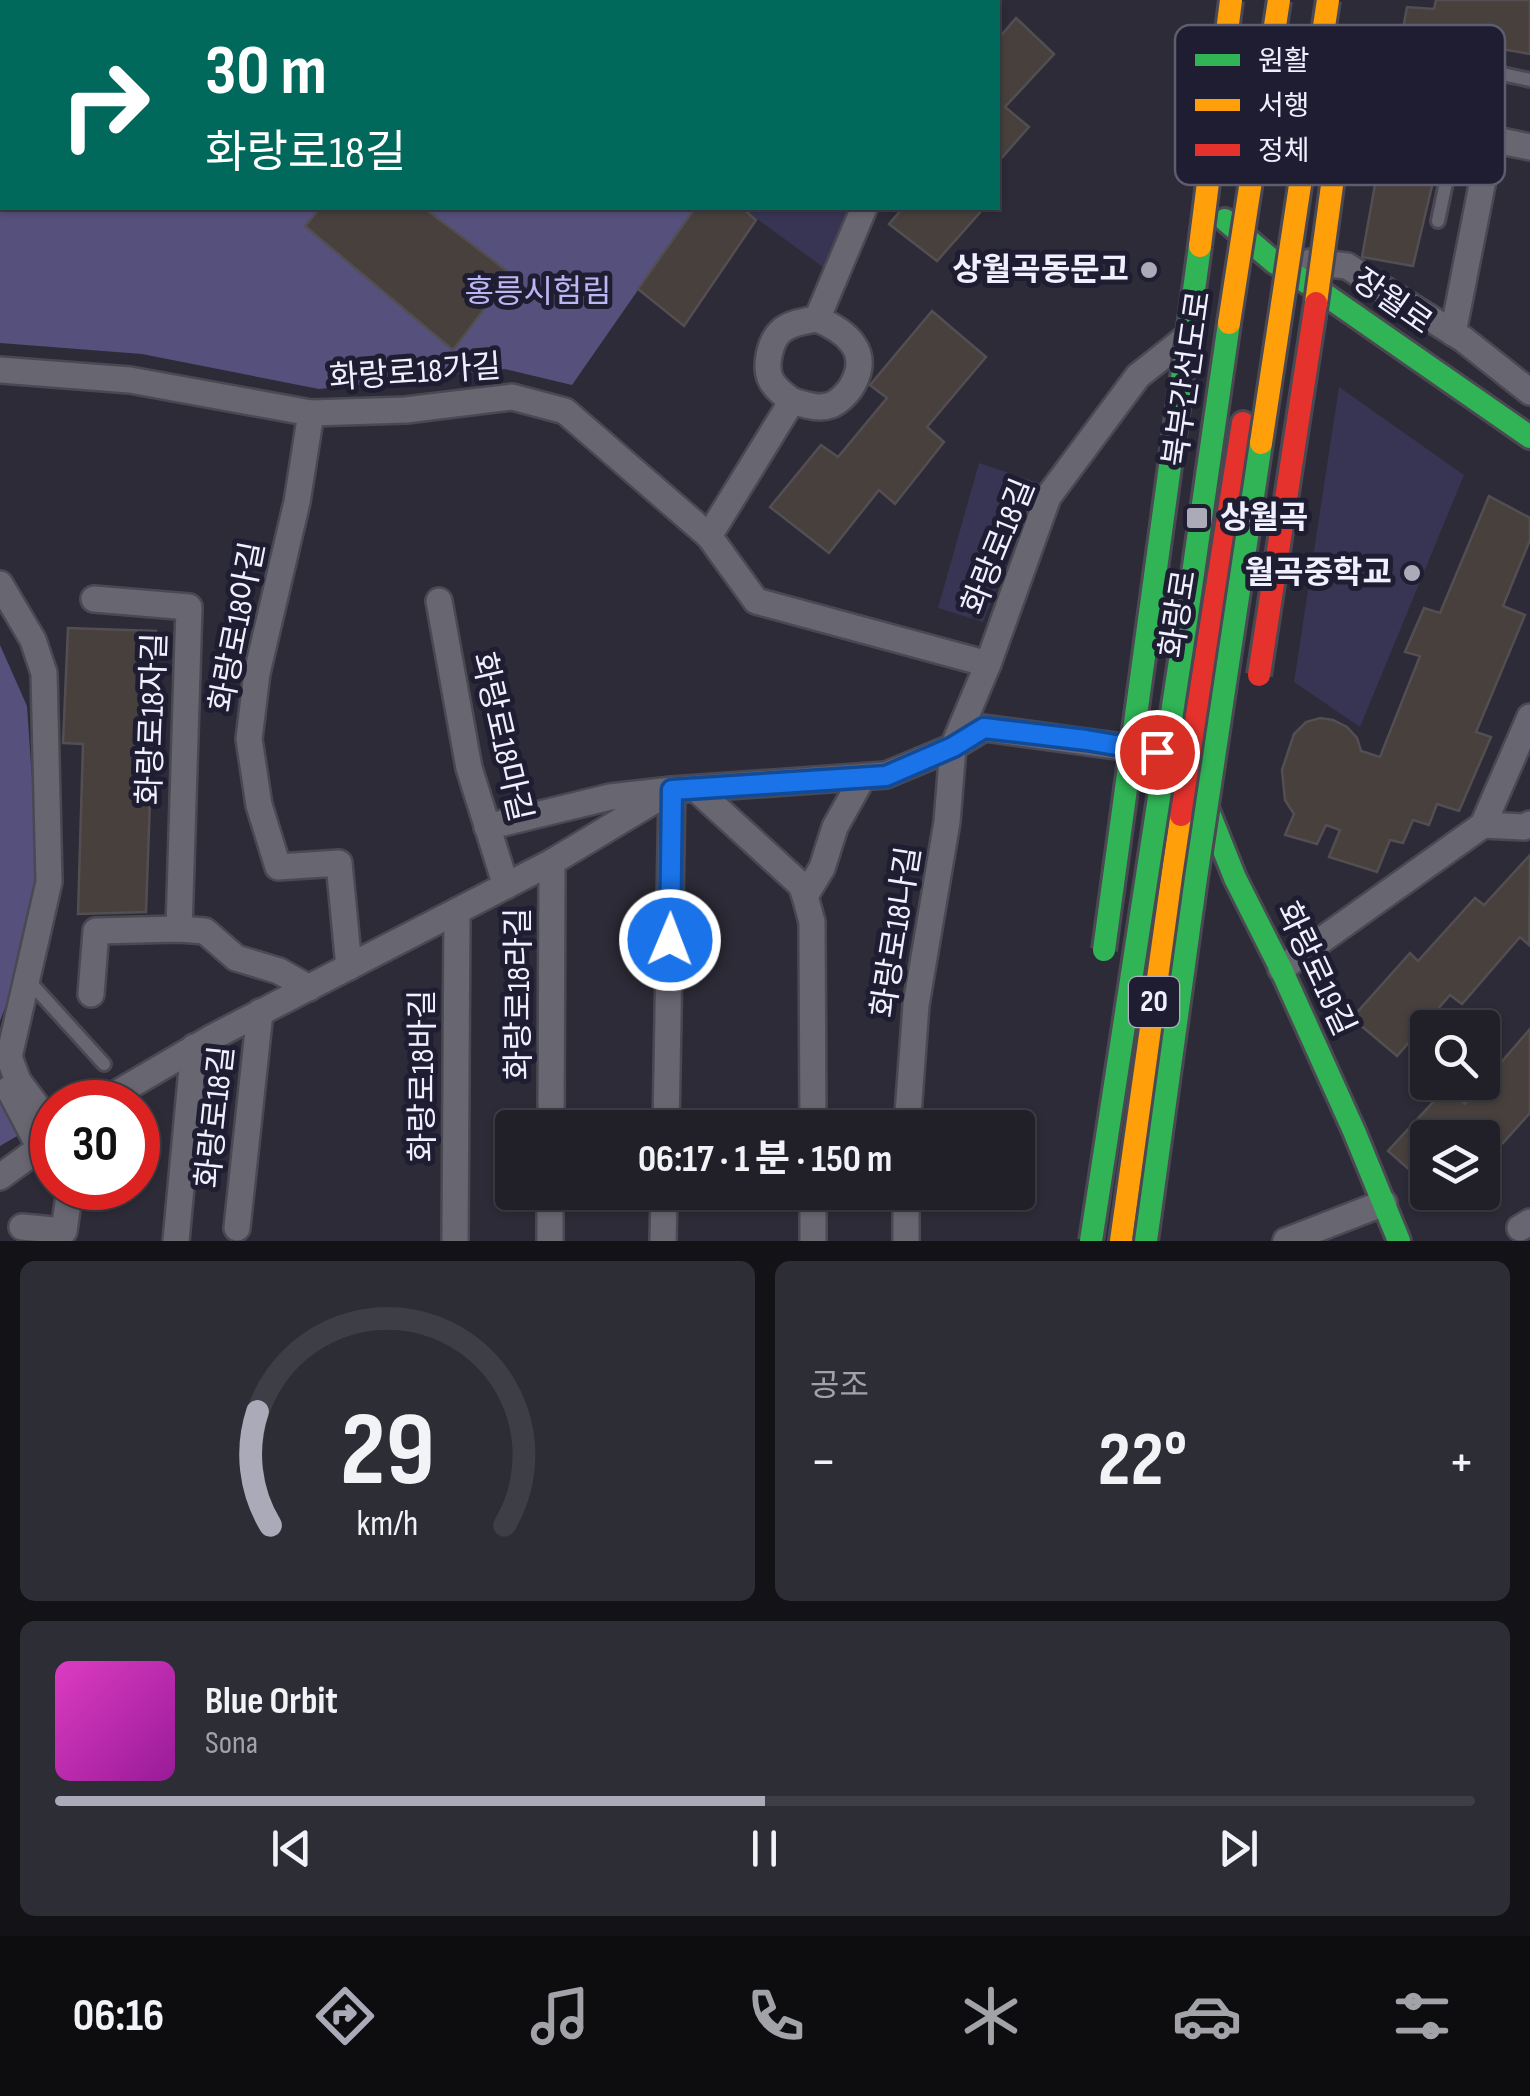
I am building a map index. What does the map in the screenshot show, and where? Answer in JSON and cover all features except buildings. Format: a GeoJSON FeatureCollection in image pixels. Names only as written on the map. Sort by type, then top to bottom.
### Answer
{"type":"FeatureCollection","features":[{"type":"Feature","properties":{"kind":"main road"},"geometry":{"type":"LineString","coordinates":[[1228,25],[1231,0]]}},
{"type":"Feature","properties":{"kind":"main road","name":"화랑로"},"geometry":{"type":"LineString","coordinates":[[1248,25],[1252,0]]}},
{"type":"Feature","properties":{"kind":"main road","name":"북부간선도로"},"geometry":{"type":"LineString","coordinates":[[1275,25],[1279,0]]}},
{"type":"Feature","properties":{"kind":"main road","name":"화랑로"},"geometry":{"type":"LineString","coordinates":[[1308,25],[1312,0]]}},
{"type":"Feature","properties":{"kind":"main road"},"geometry":{"type":"LineString","coordinates":[[1324,25],[1328,0]]}},
{"type":"Feature","properties":{"kind":"main road"},"geometry":{"type":"LineString","coordinates":[[1101,973],[1209,185]]}},
{"type":"Feature","properties":{"kind":"main road","name":"화랑로"},"geometry":{"type":"LineString","coordinates":[[1077,1241],[1157,752],[1204,325],[1225,185]]}},
{"type":"Feature","properties":{"kind":"main road","name":"북부간선도로"},"geometry":{"type":"LineString","coordinates":[[1091,1241],[1249,185]]}},
{"type":"Feature","properties":{"kind":"main road","name":"화랑로"},"geometry":{"type":"LineString","coordinates":[[1121,1241],[1188,762],[1236,458],[1285,185]]}},
{"type":"Feature","properties":{"kind":"main road"},"geometry":{"type":"LineString","coordinates":[[1147,1233],[1300,185]]}},
{"type":"Feature","properties":{"kind":"main road"},"geometry":{"type":"LineString","coordinates":[[1254,706],[1331,185]]}},
{"type":"Feature","properties":{"kind":"main road","name":"장월로"},"geometry":{"type":"LineString","coordinates":[[1220,216],[1274,262],[1530,437]]}},
{"type":"Feature","properties":{"kind":"main road"},"geometry":{"type":"LineString","coordinates":[[1189,454],[1236,458]]}},
{"type":"Feature","properties":{"kind":"main road","name":"화랑로19길"},"geometry":{"type":"LineString","coordinates":[[1188,762],[1235,878],[1281,969],[1399,1241]]}},
{"type":"Feature","properties":{"kind":"main road"},"geometry":{"type":"LineString","coordinates":[[1222,898],[1236,821]]}},
{"type":"Feature","properties":{"kind":"main road"},"geometry":{"type":"LineString","coordinates":[[1147,1233],[1198,1032]]}},
{"type":"Feature","properties":{"kind":"main road"},"geometry":{"type":"LineString","coordinates":[[1097,1048],[1110,1116]]}},
{"type":"Feature","properties":{"kind":"street"},"geometry":{"type":"LineString","coordinates":[[1505,142],[1530,147]]}},
{"type":"Feature","properties":{"kind":"street"},"geometry":{"type":"LineString","coordinates":[[1453,332],[1482,185]]}},
{"type":"Feature","properties":{"kind":"street"},"geometry":{"type":"LineString","coordinates":[[817,319],[863,210]]}},
{"type":"Feature","properties":{"kind":"street"},"geometry":{"type":"LineString","coordinates":[[1274,262],[1347,266],[1453,332],[1530,392]]}},
{"type":"Feature","properties":{"kind":"street"},"geometry":{"type":"LineString","coordinates":[[817,319],[838,328],[850,342],[860,355],[860,371],[850,390],[832,405],[814,407],[792,401],[780,391],[770,378],[768,364],[780,332],[798,322],[817,319]]}},
{"type":"Feature","properties":{"kind":"street","name":"화랑로18길"},"geometry":{"type":"LineString","coordinates":[[488,827],[610,797],[886,776],[953,747],[988,664],[1048,498],[1138,376],[1204,325]]}},
{"type":"Feature","properties":{"kind":"street","name":"화랑로18가길"},"geometry":{"type":"LineString","coordinates":[[0,370],[130,380],[311,413],[406,410],[512,397],[564,411],[709,536],[756,601],[988,664]]}},
{"type":"Feature","properties":{"kind":"street"},"geometry":{"type":"LineString","coordinates":[[709,536],[792,401]]}},
{"type":"Feature","properties":{"kind":"street","name":"화랑로18아길"},"geometry":{"type":"LineString","coordinates":[[311,413],[297,502],[257,673],[249,739],[259,804],[278,867],[339,862],[349,967]]}},
{"type":"Feature","properties":{"kind":"street"},"geometry":{"type":"LineString","coordinates":[[0,584],[33,640],[44,673],[49,882],[9,1057],[30,1104]]}},
{"type":"Feature","properties":{"kind":"street","name":"화랑로18자길"},"geometry":{"type":"LineString","coordinates":[[94,600],[188,607],[178,929]]}},
{"type":"Feature","properties":{"kind":"street","name":"화랑로18마길"},"geometry":{"type":"LineString","coordinates":[[439,601],[469,768],[506,886]]}},
{"type":"Feature","properties":{"kind":"street"},"geometry":{"type":"LineString","coordinates":[[1281,969],[1482,825],[1530,717]]}},
{"type":"Feature","properties":{"kind":"street"},"geometry":{"type":"LineString","coordinates":[[953,747],[984,728],[1157,752]]}},
{"type":"Feature","properties":{"kind":"street","name":"화랑로18나길"},"geometry":{"type":"LineString","coordinates":[[908,1110],[916,1005],[948,822],[953,747]]}},
{"type":"Feature","properties":{"kind":"street"},"geometry":{"type":"LineString","coordinates":[[805,896],[822,868],[835,827],[863,778]]}},
{"type":"Feature","properties":{"kind":"street"},"geometry":{"type":"LineString","coordinates":[[684,789],[801,885],[812,922],[813,1110]]}},
{"type":"Feature","properties":{"kind":"street"},"geometry":{"type":"LineString","coordinates":[[667,1110],[684,789]]}},
{"type":"Feature","properties":{"kind":"street","name":"화랑로18길"},"geometry":{"type":"LineString","coordinates":[[139,1080],[194,1047],[552,862],[684,789]]}},
{"type":"Feature","properties":{"kind":"street"},"geometry":{"type":"LineString","coordinates":[[1482,825],[1530,824]]}},
{"type":"Feature","properties":{"kind":"street","name":"화랑로18라길"},"geometry":{"type":"LineString","coordinates":[[550,1110],[552,862]]}},
{"type":"Feature","properties":{"kind":"street","name":"화랑로18바길"},"geometry":{"type":"LineString","coordinates":[[455,1241],[457,911]]}},
{"type":"Feature","properties":{"kind":"street"},"geometry":{"type":"LineString","coordinates":[[90,994],[96,931],[205,931],[236,958],[279,972],[309,988]]}},
{"type":"Feature","properties":{"kind":"street","name":"화랑로18길"},"geometry":{"type":"LineString","coordinates":[[237,1228],[260,1012]]}},
{"type":"Feature","properties":{"kind":"street"},"geometry":{"type":"LineString","coordinates":[[0,1043],[19,1017]]}},
{"type":"Feature","properties":{"kind":"street","name":"화랑로18길"},"geometry":{"type":"LineString","coordinates":[[176,1241],[194,1047]]}},
{"type":"Feature","properties":{"kind":"street"},"geometry":{"type":"LineString","coordinates":[[0,1071],[30,1113]]}},
{"type":"Feature","properties":{"kind":"street"},"geometry":{"type":"LineString","coordinates":[[0,1177],[30,1153]]}},
{"type":"Feature","properties":{"kind":"street"},"geometry":{"type":"LineString","coordinates":[[1286,1241],[1384,1203]]}},
{"type":"Feature","properties":{"kind":"street"},"geometry":{"type":"LineString","coordinates":[[22,1227],[64,1231],[67,1210]]}},
{"type":"Feature","properties":{"kind":"street"},"geometry":{"type":"LineString","coordinates":[[550,1210],[550,1241]]}},
{"type":"Feature","properties":{"kind":"street"},"geometry":{"type":"LineString","coordinates":[[664,1210],[664,1241]]}},
{"type":"Feature","properties":{"kind":"street"},"geometry":{"type":"LineString","coordinates":[[813,1210],[814,1241]]}},
{"type":"Feature","properties":{"kind":"street"},"geometry":{"type":"LineString","coordinates":[[906,1210],[906,1241]]}},
{"type":"Feature","properties":{"kind":"lane"},"geometry":{"type":"LineString","coordinates":[[1505,74],[1530,80]]}},
{"type":"Feature","properties":{"kind":"lane"},"geometry":{"type":"LineString","coordinates":[[1438,220],[1445,185]]}},
{"type":"Feature","properties":{"kind":"lane"},"geometry":{"type":"LineString","coordinates":[[28,980],[104,1064]]}},
{"type":"Feature","properties":{"kind":"shaded area"},"geometry":{"type":"Polygon","coordinates":[[[745,210],[863,210],[835,276],[745,210]]]}},
{"type":"Feature","properties":{"kind":"shaded area"},"geometry":{"type":"Polygon","coordinates":[[[1339,387],[1464,475],[1360,727],[1294,682],[1339,387]]]}},
{"type":"Feature","properties":{"kind":"shaded area"},"geometry":{"type":"Polygon","coordinates":[[[979,463],[1039,483],[983,622],[938,608],[979,463]]]}},
{"type":"Feature","properties":{"kind":"green space","name":"홍릉시험림"},"geometry":{"type":"Polygon","coordinates":[[[0,210],[694,210],[572,385],[505,369],[319,389],[142,354],[0,343],[0,210]]]}},
{"type":"Feature","properties":{"kind":"green space"},"geometry":{"type":"Polygon","coordinates":[[[0,645],[27,706],[39,881],[0,1021],[0,645]]]}},
{"type":"Feature","properties":{"kind":"green space"},"geometry":{"type":"Polygon","coordinates":[[[0,1091],[24,1132],[0,1146],[0,1091]]]}},
{"type":"Feature","properties":{"kind":"traffic: fast"},"geometry":{"type":"LineString","coordinates":[[1225,220],[1274,262],[1530,437]]}},
{"type":"Feature","properties":{"kind":"traffic: fast"},"geometry":{"type":"LineString","coordinates":[[1104,950],[1200,246]]}},
{"type":"Feature","properties":{"kind":"traffic: fast"},"geometry":{"type":"LineString","coordinates":[[1091,1241],[1229,323]]}},
{"type":"Feature","properties":{"kind":"traffic: fast"},"geometry":{"type":"LineString","coordinates":[[1146,1241],[1261,443]]}},
{"type":"Feature","properties":{"kind":"traffic: fast"},"geometry":{"type":"LineString","coordinates":[[1207,808],[1235,878],[1354,1131],[1399,1241]]}},
{"type":"Feature","properties":{"kind":"traffic: slow"},"geometry":{"type":"LineString","coordinates":[[1228,25],[1231,0]]}},
{"type":"Feature","properties":{"kind":"traffic: slow"},"geometry":{"type":"LineString","coordinates":[[1275,25],[1279,0]]}},
{"type":"Feature","properties":{"kind":"traffic: slow"},"geometry":{"type":"LineString","coordinates":[[1324,25],[1328,0]]}},
{"type":"Feature","properties":{"kind":"traffic: slow"},"geometry":{"type":"LineString","coordinates":[[1200,246],[1208,185]]}},
{"type":"Feature","properties":{"kind":"traffic: slow"},"geometry":{"type":"LineString","coordinates":[[1229,323],[1250,185]]}},
{"type":"Feature","properties":{"kind":"traffic: slow"},"geometry":{"type":"LineString","coordinates":[[1261,443],[1300,185]]}},
{"type":"Feature","properties":{"kind":"traffic: slow"},"geometry":{"type":"LineString","coordinates":[[1316,303],[1332,185]]}},
{"type":"Feature","properties":{"kind":"traffic: slow"},"geometry":{"type":"LineString","coordinates":[[1121,1241],[1181,815]]}},
{"type":"Feature","properties":{"kind":"traffic: jam"},"geometry":{"type":"LineString","coordinates":[[1259,675],[1316,303]]}},
{"type":"Feature","properties":{"kind":"traffic: jam"},"geometry":{"type":"LineString","coordinates":[[1181,815],[1243,423]]}},
{"type":"Feature","properties":{"kind":"place","name":"상월곡동문고"},"geometry":{"type":"Point","coordinates":[1149,270]}},
{"type":"Feature","properties":{"kind":"place","name":"상월곡"},"geometry":{"type":"Point","coordinates":[1197,518]}},
{"type":"Feature","properties":{"kind":"place","name":"월곡중학교"},"geometry":{"type":"Point","coordinates":[1412,573]}},
{"type":"Feature","properties":{"kind":"route"},"geometry":{"type":"LineString","coordinates":[[670,940],[672,790],[886,776],[953,747],[984,728],[1157,752]]}}]}
